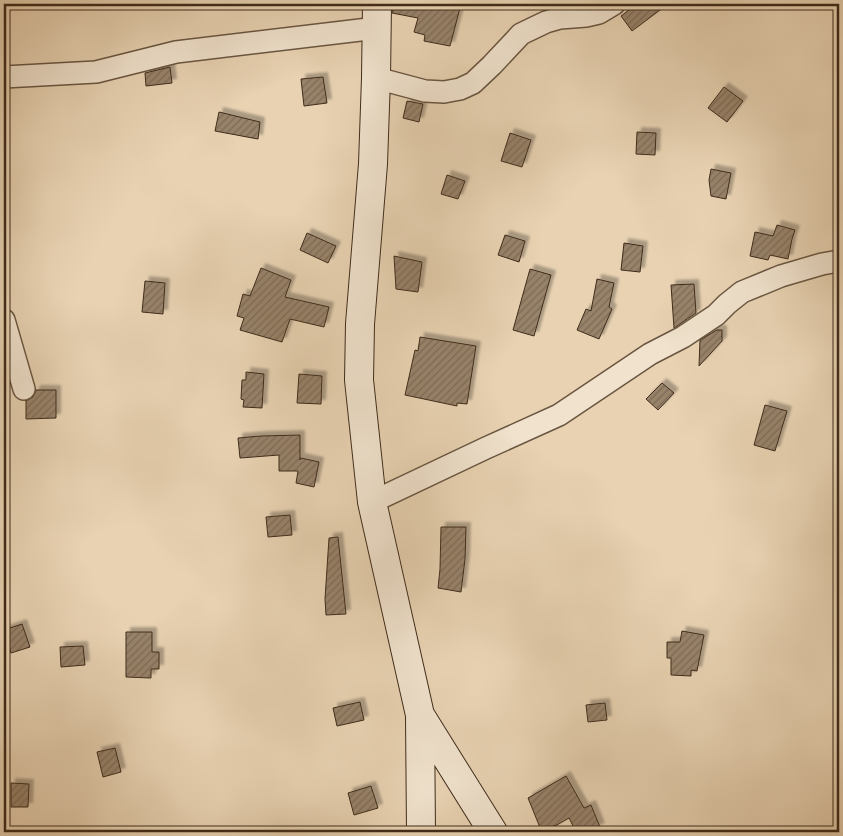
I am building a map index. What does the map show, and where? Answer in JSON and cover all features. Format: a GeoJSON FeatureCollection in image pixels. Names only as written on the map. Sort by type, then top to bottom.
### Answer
{"type":"FeatureCollection","features":[{"type":"Feature","properties":{"kind":"street"},"geometry":{"type":"LineString","coordinates":[[376,78],[425,91],[444,92],[460,90],[474,83],[521,34],[546,22],[560,18],[599,13],[614,4]]}},
{"type":"Feature","properties":{"kind":"street"},"geometry":{"type":"LineString","coordinates":[[4,77],[96,72],[176,52],[377,16],[372,174],[360,324],[359,380],[372,502],[420,715],[421,832]]}},
{"type":"Feature","properties":{"kind":"street"},"geometry":{"type":"LineString","coordinates":[[372,502],[560,415],[650,354],[683,337],[716,315],[742,292],[781,276],[839,261]]}},
{"type":"Feature","properties":{"kind":"street"},"geometry":{"type":"LineString","coordinates":[[4,320],[24,390]]}},
{"type":"Feature","properties":{"kind":"street"},"geometry":{"type":"LineString","coordinates":[[420,715],[493,832]]}},
{"type":"Feature","properties":{"kind":"building"},"geometry":{"type":"Polygon","coordinates":[[[393,4],[461,4],[450,46],[424,41],[425,35],[414,32],[418,18],[392,13],[393,4]]]}},
{"type":"Feature","properties":{"kind":"building"},"geometry":{"type":"Polygon","coordinates":[[[637,4],[668,4],[632,31],[621,16],[637,4]]]}},
{"type":"Feature","properties":{"kind":"building"},"geometry":{"type":"Polygon","coordinates":[[[170,67],[172,83],[146,86],[145,73],[170,67]]]}},
{"type":"Feature","properties":{"kind":"building"},"geometry":{"type":"Polygon","coordinates":[[[323,77],[327,103],[304,106],[301,79],[323,77]]]}},
{"type":"Feature","properties":{"kind":"building"},"geometry":{"type":"Polygon","coordinates":[[[724,87],[743,101],[727,122],[708,108],[724,87]]]}},
{"type":"Feature","properties":{"kind":"building"},"geometry":{"type":"Polygon","coordinates":[[[407,101],[423,104],[419,122],[403,118],[407,101]]]}},
{"type":"Feature","properties":{"kind":"building"},"geometry":{"type":"Polygon","coordinates":[[[219,112],[260,122],[258,139],[215,131],[219,112]]]}},
{"type":"Feature","properties":{"kind":"building"},"geometry":{"type":"Polygon","coordinates":[[[637,132],[656,133],[655,155],[636,154],[637,132]]]}},
{"type":"Feature","properties":{"kind":"building"},"geometry":{"type":"Polygon","coordinates":[[[510,133],[531,140],[522,167],[501,161],[510,133]]]}},
{"type":"Feature","properties":{"kind":"building"},"geometry":{"type":"Polygon","coordinates":[[[711,169],[731,173],[726,199],[711,196],[709,180],[711,169]]]}},
{"type":"Feature","properties":{"kind":"building"},"geometry":{"type":"Polygon","coordinates":[[[447,175],[465,181],[458,199],[441,194],[447,175]]]}},
{"type":"Feature","properties":{"kind":"building"},"geometry":{"type":"Polygon","coordinates":[[[777,225],[795,230],[788,259],[770,255],[768,260],[750,256],[755,232],[773,236],[777,225]]]}},
{"type":"Feature","properties":{"kind":"building"},"geometry":{"type":"Polygon","coordinates":[[[307,233],[336,246],[328,263],[300,250],[307,233]]]}},
{"type":"Feature","properties":{"kind":"building"},"geometry":{"type":"Polygon","coordinates":[[[505,235],[525,241],[519,262],[498,255],[505,235]]]}},
{"type":"Feature","properties":{"kind":"building"},"geometry":{"type":"Polygon","coordinates":[[[624,243],[643,246],[640,272],[621,270],[624,243]]]}},
{"type":"Feature","properties":{"kind":"building"},"geometry":{"type":"Polygon","coordinates":[[[394,256],[422,262],[418,292],[396,289],[394,256]]]}},
{"type":"Feature","properties":{"kind":"building"},"geometry":{"type":"Polygon","coordinates":[[[261,268],[291,280],[285,297],[329,307],[324,327],[290,319],[282,342],[240,330],[244,318],[237,316],[243,294],[250,296],[261,268]]]}},
{"type":"Feature","properties":{"kind":"building"},"geometry":{"type":"Polygon","coordinates":[[[530,269],[551,275],[534,336],[513,330],[530,269]]]}},
{"type":"Feature","properties":{"kind":"building"},"geometry":{"type":"Polygon","coordinates":[[[597,279],[614,283],[609,307],[612,309],[599,339],[577,330],[586,309],[591,311],[597,279]]]}},
{"type":"Feature","properties":{"kind":"building"},"geometry":{"type":"Polygon","coordinates":[[[145,281],[165,283],[163,314],[142,312],[145,281]]]}},
{"type":"Feature","properties":{"kind":"building"},"geometry":{"type":"Polygon","coordinates":[[[694,284],[696,313],[674,328],[671,285],[694,284]]]}},
{"type":"Feature","properties":{"kind":"building"},"geometry":{"type":"Polygon","coordinates":[[[717,330],[722,330],[722,341],[699,366],[700,340],[717,330]]]}},
{"type":"Feature","properties":{"kind":"building"},"geometry":{"type":"Polygon","coordinates":[[[420,337],[476,346],[467,404],[457,403],[457,406],[405,395],[415,350],[418,351],[420,337]]]}},
{"type":"Feature","properties":{"kind":"building"},"geometry":{"type":"Polygon","coordinates":[[[246,372],[264,374],[262,408],[243,407],[244,400],[241,399],[242,380],[246,380],[246,372]]]}},
{"type":"Feature","properties":{"kind":"building"},"geometry":{"type":"Polygon","coordinates":[[[299,374],[322,376],[321,404],[297,403],[299,374]]]}},
{"type":"Feature","properties":{"kind":"building"},"geometry":{"type":"Polygon","coordinates":[[[662,383],[674,393],[658,410],[646,399],[662,383]]]}},
{"type":"Feature","properties":{"kind":"building"},"geometry":{"type":"Polygon","coordinates":[[[36,390],[56,390],[56,418],[26,419],[26,401],[33,397],[36,390]]]}},
{"type":"Feature","properties":{"kind":"building"},"geometry":{"type":"Polygon","coordinates":[[[765,405],[787,411],[775,451],[754,445],[765,405]]]}},
{"type":"Feature","properties":{"kind":"building"},"geometry":{"type":"Polygon","coordinates":[[[300,435],[300,460],[301,458],[319,462],[314,487],[296,483],[298,471],[279,471],[279,455],[240,458],[238,438],[300,435]]]}},
{"type":"Feature","properties":{"kind":"building"},"geometry":{"type":"Polygon","coordinates":[[[290,515],[292,535],[268,537],[266,517],[290,515]]]}},
{"type":"Feature","properties":{"kind":"building"},"geometry":{"type":"Polygon","coordinates":[[[441,527],[466,527],[461,592],[438,588],[441,527]]]}},
{"type":"Feature","properties":{"kind":"building"},"geometry":{"type":"Polygon","coordinates":[[[338,537],[346,614],[326,615],[325,599],[329,538],[338,537]]]}},
{"type":"Feature","properties":{"kind":"building"},"geometry":{"type":"Polygon","coordinates":[[[22,624],[30,647],[11,653],[4,630],[22,624]]]}},
{"type":"Feature","properties":{"kind":"building"},"geometry":{"type":"Polygon","coordinates":[[[682,631],[704,635],[697,671],[691,670],[691,676],[671,675],[671,658],[667,658],[667,642],[680,642],[682,631]]]}},
{"type":"Feature","properties":{"kind":"building"},"geometry":{"type":"Polygon","coordinates":[[[126,632],[152,632],[152,652],[159,652],[159,669],[151,669],[151,678],[126,677],[126,632]]]}},
{"type":"Feature","properties":{"kind":"building"},"geometry":{"type":"Polygon","coordinates":[[[83,646],[85,665],[61,667],[60,647],[83,646]]]}},
{"type":"Feature","properties":{"kind":"building"},"geometry":{"type":"Polygon","coordinates":[[[360,702],[364,720],[337,726],[333,708],[360,702]]]}},
{"type":"Feature","properties":{"kind":"building"},"geometry":{"type":"Polygon","coordinates":[[[605,703],[607,720],[588,722],[586,705],[605,703]]]}},
{"type":"Feature","properties":{"kind":"building"},"geometry":{"type":"Polygon","coordinates":[[[115,748],[121,772],[103,777],[97,752],[115,748]]]}},
{"type":"Feature","properties":{"kind":"building"},"geometry":{"type":"Polygon","coordinates":[[[566,776],[584,808],[591,805],[600,827],[589,832],[576,832],[569,818],[557,825],[541,830],[528,798],[566,776]]]}},
{"type":"Feature","properties":{"kind":"building"},"geometry":{"type":"Polygon","coordinates":[[[11,783],[29,784],[28,807],[11,807],[11,783]]]}},
{"type":"Feature","properties":{"kind":"building"},"geometry":{"type":"Polygon","coordinates":[[[371,786],[378,808],[354,815],[348,793],[371,786]]]}}]}
